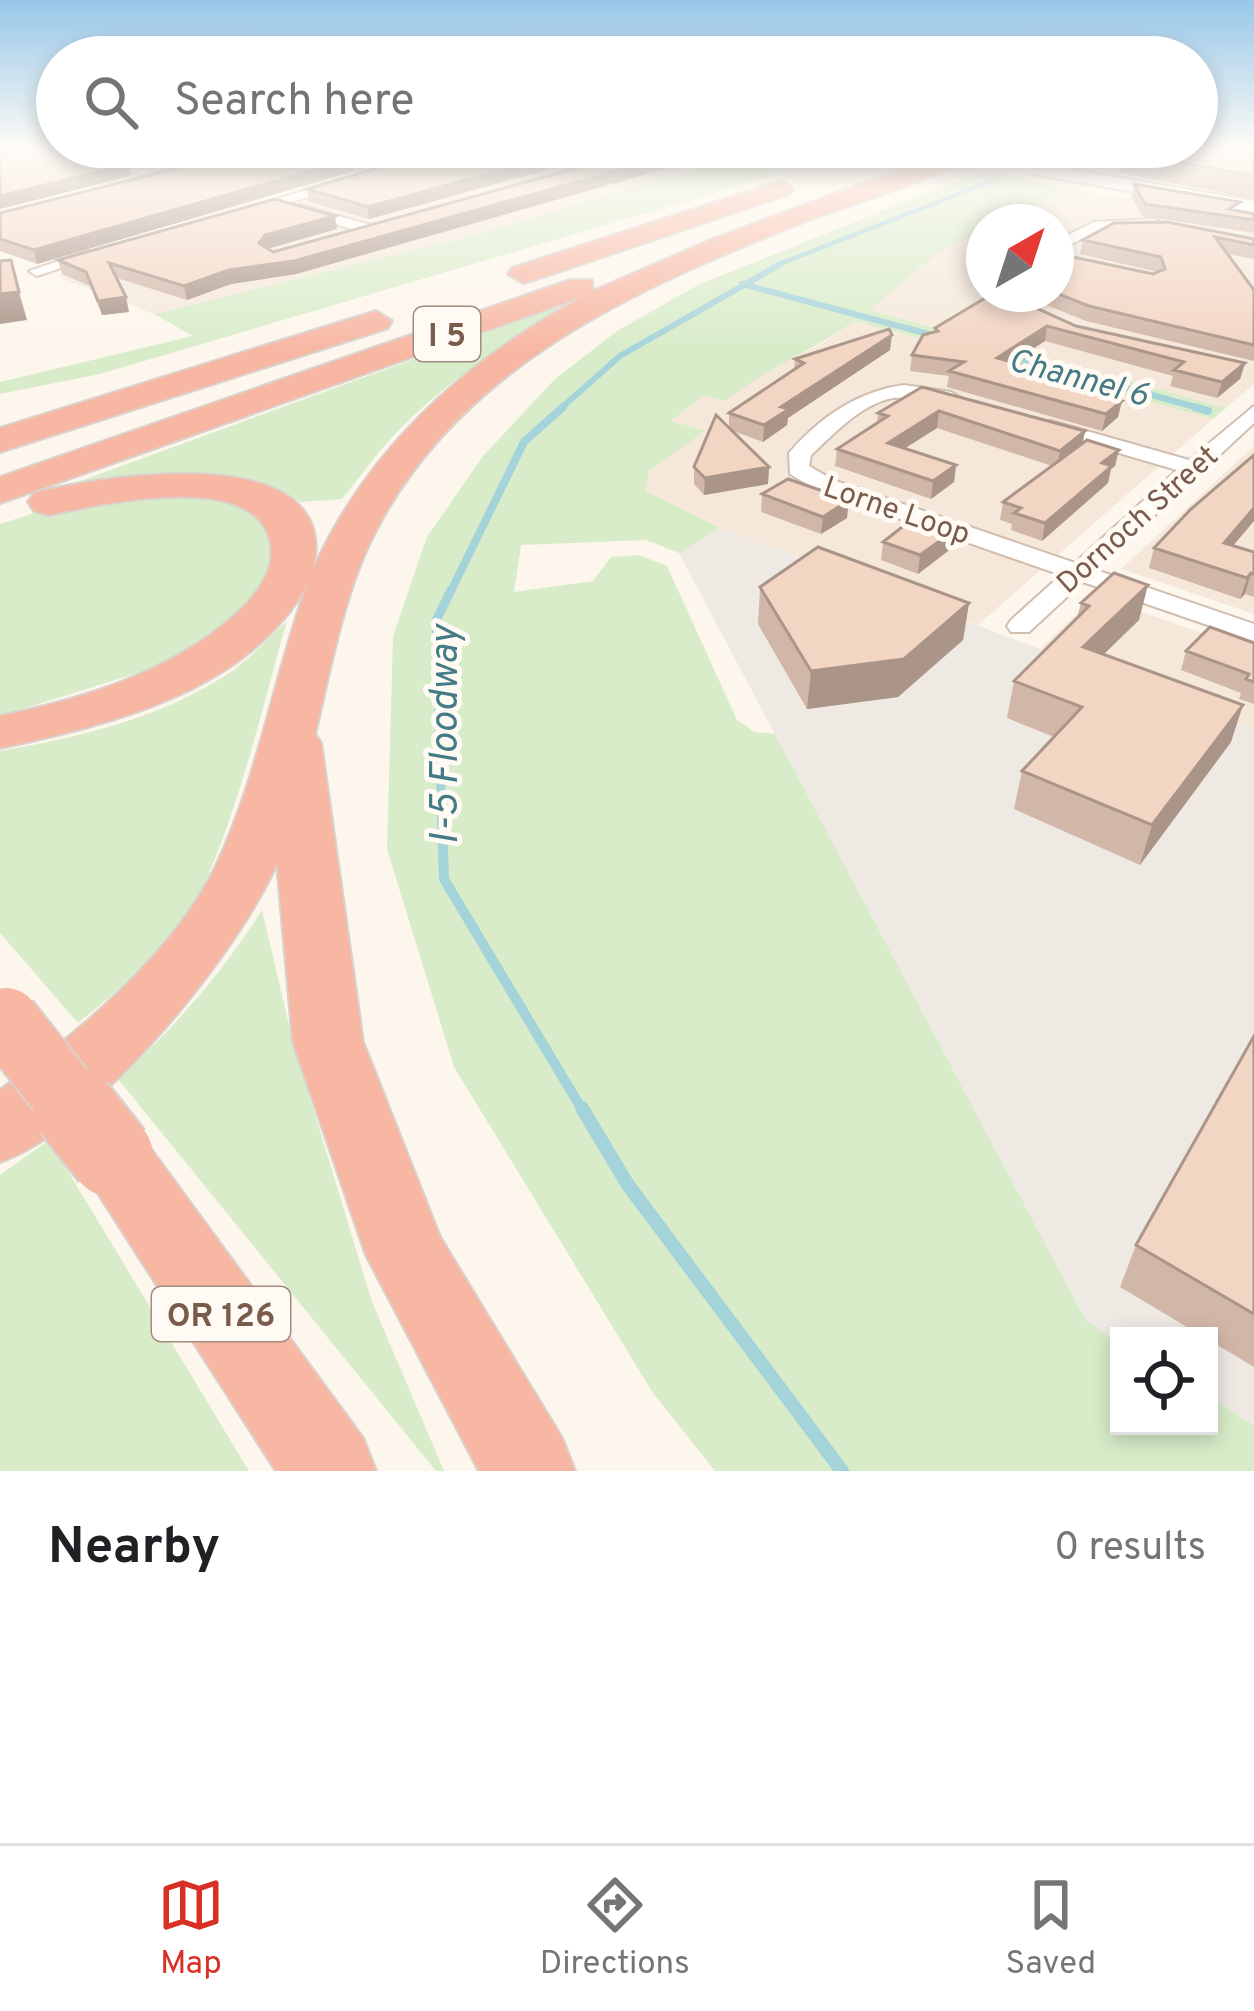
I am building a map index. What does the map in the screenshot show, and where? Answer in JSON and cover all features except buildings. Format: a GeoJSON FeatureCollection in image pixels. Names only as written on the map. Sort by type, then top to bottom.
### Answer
{"type":"FeatureCollection","features":[{"type":"Feature","properties":{"kind":"highway","name":"I 5"},"geometry":{"type":"LineString","coordinates":[[495,283],[699,216]]}},
{"type":"Feature","properties":{"kind":"highway","name":"I 5"},"geometry":{"type":"LineString","coordinates":[[0,490],[754,216]]}},
{"type":"Feature","properties":{"kind":"highway"},"geometry":{"type":"LineString","coordinates":[[0,1132],[107,1045],[199,940],[244,870],[331,584],[371,503],[420,438],[460,396],[503,362],[600,302],[786,216]]}},
{"type":"Feature","properties":{"kind":"highway","name":"I 5"},"geometry":{"type":"LineString","coordinates":[[0,416],[418,308],[0,440]]}},
{"type":"Feature","properties":{"kind":"highway"},"geometry":{"type":"LineString","coordinates":[[0,516],[126,487],[203,484],[250,495],[284,517],[294,536],[295,560],[274,599],[249,629],[215,654],[136,694],[0,732]]}},
{"type":"Feature","properties":{"kind":"highway"},"geometry":{"type":"LineString","coordinates":[[292,722],[328,1042],[406,1255],[530,1471]]}},
{"type":"Feature","properties":{"kind":"highway","name":"OR 126"},"geometry":{"type":"LineString","coordinates":[[3,1017],[112,1156],[330,1471]]}},
{"type":"Feature","properties":{"kind":"street"},"geometry":{"type":"LineString","coordinates":[[323,216],[369,229]]}},
{"type":"Feature","properties":{"kind":"street"},"geometry":{"type":"LineString","coordinates":[[331,239],[391,223]]}},
{"type":"Feature","properties":{"kind":"street"},"geometry":{"type":"LineString","coordinates":[[1074,239],[1108,224],[1171,226]]}},
{"type":"Feature","properties":{"kind":"street"},"geometry":{"type":"LineString","coordinates":[[37,271],[102,252]]}},
{"type":"Feature","properties":{"kind":"street","name":"Lorne Loop"},"geometry":{"type":"LineString","coordinates":[[982,407],[919,391],[868,397],[800,453],[798,469],[825,485],[1078,573]]}},
{"type":"Feature","properties":{"kind":"street","name":"Dornoch Street"},"geometry":{"type":"LineString","coordinates":[[1020,626],[1254,412]]}},
{"type":"Feature","properties":{"kind":"street"},"geometry":{"type":"LineString","coordinates":[[1024,419],[1193,468]]}},
{"type":"Feature","properties":{"kind":"street"},"geometry":{"type":"LineString","coordinates":[[1078,573],[1254,633]]}},
{"type":"Feature","properties":{"kind":"shaded area"},"geometry":{"type":"Polygon","coordinates":[[[256,216],[539,216],[154,314],[56,276],[256,216]]]}},
{"type":"Feature","properties":{"kind":"shaded area"},"geometry":{"type":"Polygon","coordinates":[[[1074,216],[1254,219],[1254,384],[1226,408],[868,310],[938,253],[966,240],[966,312],[1074,312],[1074,216]]]}},
{"type":"Feature","properties":{"kind":"shaded area"},"geometry":{"type":"Polygon","coordinates":[[[855,321],[1213,419],[978,625],[720,528],[646,491],[649,471],[704,431],[670,422],[703,396],[725,401],[760,373],[823,343],[855,321]]]}},
{"type":"Feature","properties":{"kind":"shaded area"},"geometry":{"type":"Polygon","coordinates":[[[1254,446],[1254,614],[1121,569],[1254,446]]]}},
{"type":"Feature","properties":{"kind":"shaded area"},"geometry":{"type":"Polygon","coordinates":[[[720,528],[1254,730],[1254,1425],[1218,1403],[1218,1327],[1110,1327],[1110,1337],[1086,1322],[679,553],[720,528]]]}},
{"type":"Feature","properties":{"kind":"shaded area"},"geometry":{"type":"Polygon","coordinates":[[[1095,596],[1254,651],[1254,730],[1040,649],[1095,596]]]}},
{"type":"Feature","properties":{"kind":"green space"},"geometry":{"type":"Polygon","coordinates":[[[539,216],[637,216],[100,374],[0,394],[0,382],[193,336],[154,314],[539,216]]]}},
{"type":"Feature","properties":{"kind":"green space"},"geometry":{"type":"Polygon","coordinates":[[[871,216],[966,216],[966,240],[938,253],[869,310],[1226,408],[1213,419],[855,321],[725,401],[703,396],[671,421],[705,431],[649,471],[646,491],[720,528],[679,553],[646,540],[521,545],[514,592],[593,581],[611,557],[639,555],[667,566],[737,720],[755,732],[775,734],[1086,1321],[1110,1336],[1110,1435],[1218,1435],[1218,1403],[1254,1425],[1254,1471],[715,1471],[653,1393],[454,1067],[387,849],[393,636],[427,537],[483,456],[555,379],[617,331],[698,285],[871,216]]]}},
{"type":"Feature","properties":{"kind":"green space"},"geometry":{"type":"Polygon","coordinates":[[[595,293],[521,335],[452,383],[400,429],[342,499],[301,502],[264,483],[212,475],[156,473],[75,483],[595,293]]]}},
{"type":"Feature","properties":{"kind":"green space"},"geometry":{"type":"Polygon","coordinates":[[[163,490],[228,497],[271,526],[272,581],[210,640],[138,673],[0,716],[0,524],[47,509],[163,490]]]}},
{"type":"Feature","properties":{"kind":"green space"},"geometry":{"type":"Polygon","coordinates":[[[287,621],[241,786],[193,907],[152,959],[78,1023],[0,933],[0,751],[87,733],[198,692],[248,658],[287,621]]]}},
{"type":"Feature","properties":{"kind":"green space"},"geometry":{"type":"Polygon","coordinates":[[[262,910],[293,1042],[372,1302],[444,1471],[436,1471],[118,1079],[196,999],[262,910]]]}},
{"type":"Feature","properties":{"kind":"green space"},"geometry":{"type":"Polygon","coordinates":[[[49,1140],[249,1471],[0,1471],[0,1175],[49,1140]]]}},
{"type":"Feature","properties":{"kind":"waterway","name":"I-5 Floodway"},"geometry":{"type":"LineString","coordinates":[[783,263],[903,216]]}},
{"type":"Feature","properties":{"kind":"waterway","name":"I-5 Floodway"},"geometry":{"type":"LineString","coordinates":[[744,285],[783,263]]}},
{"type":"Feature","properties":{"kind":"waterway","name":"I-5 Floodway"},"geometry":{"type":"LineString","coordinates":[[777,265],[783,263]]}},
{"type":"Feature","properties":{"kind":"waterway","name":"I-5 Floodway"},"geometry":{"type":"LineString","coordinates":[[559,410],[620,356],[744,285]]}},
{"type":"Feature","properties":{"kind":"waterway","name":"Channel 6"},"geometry":{"type":"LineString","coordinates":[[744,285],[936,336]]}},
{"type":"Feature","properties":{"kind":"waterway","name":"Channel 6"},"geometry":{"type":"LineString","coordinates":[[1011,356],[1206,410]]}},
{"type":"Feature","properties":{"kind":"waterway","name":"I-5 Floodway"},"geometry":{"type":"LineString","coordinates":[[450,593],[524,442],[563,407]]}},
{"type":"Feature","properties":{"kind":"waterway","name":"Channel 6"},"geometry":{"type":"LineString","coordinates":[[1195,407],[1208,411]]}},
{"type":"Feature","properties":{"kind":"waterway","name":"I-5 Floodway"},"geometry":{"type":"LineString","coordinates":[[442,823],[436,621],[451,590]]}},
{"type":"Feature","properties":{"kind":"waterway","name":"I-5 Floodway"},"geometry":{"type":"LineString","coordinates":[[442,820],[444,879],[583,1111]]}},
{"type":"Feature","properties":{"kind":"waterway","name":"I-5 Floodway"},"geometry":{"type":"LineString","coordinates":[[582,1108],[628,1185],[842,1471]]}}]}
